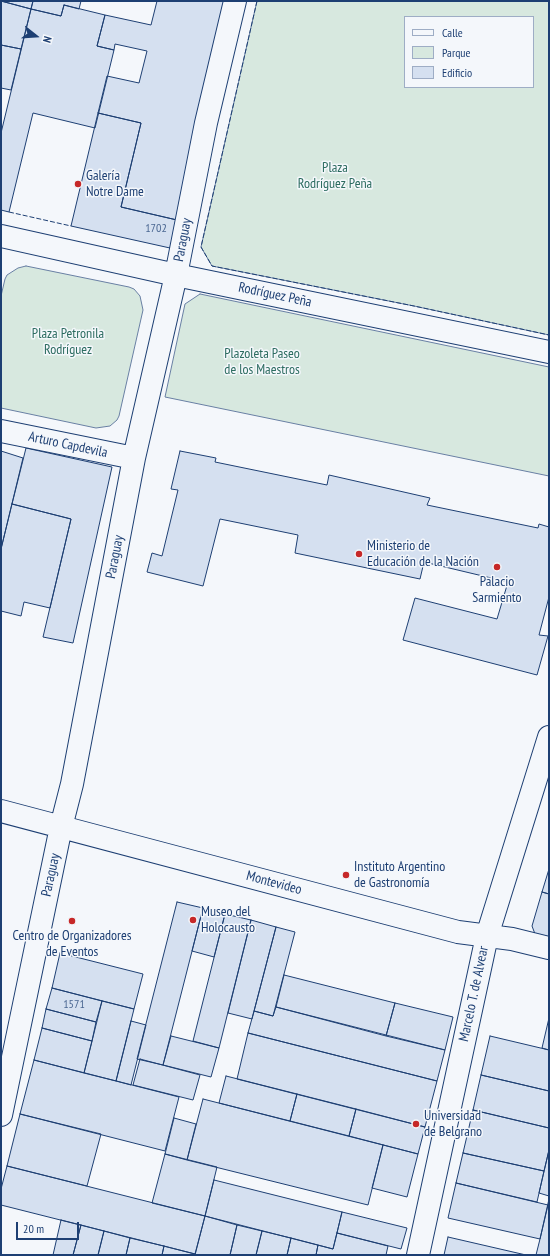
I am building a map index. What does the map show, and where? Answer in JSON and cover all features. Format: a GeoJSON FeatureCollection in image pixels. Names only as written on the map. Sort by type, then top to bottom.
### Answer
{"type":"FeatureCollection","features":[{"type":"Feature","properties":{"kind":"street","name":"Paraguay"},"geometry":{"type":"LineString","coordinates":[[1,1115],[61,827],[72,784],[134,458],[176,275],[206,123],[235,1]]}},
{"type":"Feature","properties":{"kind":"street","name":"Rodríguez Peña"},"geometry":{"type":"LineString","coordinates":[[1,236],[176,275],[549,352]]}},
{"type":"Feature","properties":{"kind":"street","name":"Arturo Capdevila"},"geometry":{"type":"LineString","coordinates":[[1,431],[134,458]]}},
{"type":"Feature","properties":{"kind":"street","name":"Marcelo T. de Alvear"},"geometry":{"type":"LineString","coordinates":[[418,1255],[487,936],[549,737]]}},
{"type":"Feature","properties":{"kind":"street","name":"Montevideo"},"geometry":{"type":"LineString","coordinates":[[1,811],[458,932],[512,939],[549,948]]}},
{"type":"Feature","properties":{"kind":"green space","name":"Plaza Rodríguez Peña"},"geometry":{"type":"Polygon","coordinates":[[[257,1],[549,1],[549,335],[414,306],[212,266],[201,247],[257,1]]]}},
{"type":"Feature","properties":{"kind":"green space","name":"Plaza Petronila Rodríguez"},"geometry":{"type":"Polygon","coordinates":[[[26,266],[129,287],[134,289],[140,296],[143,310],[119,416],[110,426],[96,428],[1,408],[1,296],[7,275],[18,268],[26,266]]]}},
{"type":"Feature","properties":{"kind":"green space","name":"Plazoleta Paseo de los Maestros"},"geometry":{"type":"Polygon","coordinates":[[[200,294],[549,367],[549,476],[165,397],[185,304],[200,294]]]}},
{"type":"Feature","properties":{"kind":"building"},"geometry":{"type":"Polygon","coordinates":[[[1,1],[33,1],[31,9],[1,1]]]}},
{"type":"Feature","properties":{"kind":"building"},"geometry":{"type":"Polygon","coordinates":[[[1,1],[31,9],[21,49],[1,45],[1,1]]]}},
{"type":"Feature","properties":{"kind":"building"},"geometry":{"type":"Polygon","coordinates":[[[33,1],[81,1],[79,9],[64,5],[61,16],[31,9],[33,1]]]}},
{"type":"Feature","properties":{"kind":"building"},"geometry":{"type":"Polygon","coordinates":[[[157,1],[225,1],[177,220],[121,207],[141,123],[98,113],[107,76],[139,83],[147,51],[115,44],[114,50],[97,46],[105,15],[151,25],[157,1]]]}},
{"type":"Feature","properties":{"kind":"building"},"geometry":{"type":"Polygon","coordinates":[[[64,5],[105,15],[97,46],[114,50],[95,128],[33,113],[9,212],[1,210],[1,133],[31,9],[61,16],[64,5]]]}},
{"type":"Feature","properties":{"kind":"building"},"geometry":{"type":"Polygon","coordinates":[[[1,45],[21,49],[11,90],[1,88],[1,45]]]}},
{"type":"Feature","properties":{"kind":"building"},"geometry":{"type":"Polygon","coordinates":[[[98,113],[141,123],[121,207],[177,220],[170,248],[71,226],[98,113]]]}},
{"type":"Feature","properties":{"kind":"building"},"geometry":{"type":"Polygon","coordinates":[[[26,448],[112,467],[73,643],[43,637],[71,519],[12,504],[26,448]]]}},
{"type":"Feature","properties":{"kind":"building"},"geometry":{"type":"Polygon","coordinates":[[[1,451],[23,458],[1,549],[1,451]]]}},
{"type":"Feature","properties":{"kind":"building","name":"Palacio Sarmiento"},"geometry":{"type":"Polygon","coordinates":[[[180,451],[216,458],[215,462],[327,485],[329,475],[430,498],[427,505],[538,528],[539,524],[549,527],[549,597],[539,635],[548,636],[537,675],[403,640],[415,598],[497,619],[508,582],[424,562],[420,579],[295,553],[298,535],[220,519],[203,586],[147,572],[152,553],[162,556],[178,490],[171,489],[180,451]]]}},
{"type":"Feature","properties":{"kind":"building"},"geometry":{"type":"Polygon","coordinates":[[[12,504],[71,519],[50,608],[24,602],[21,616],[1,611],[1,549],[12,504]]]}},
{"type":"Feature","properties":{"kind":"building"},"geometry":{"type":"Polygon","coordinates":[[[549,869],[549,894],[542,892],[549,869]]]}},
{"type":"Feature","properties":{"kind":"building"},"geometry":{"type":"Polygon","coordinates":[[[542,892],[549,894],[549,942],[535,934],[532,926],[542,892]]]}},
{"type":"Feature","properties":{"kind":"building"},"geometry":{"type":"Polygon","coordinates":[[[177,902],[203,908],[163,1065],[137,1059],[177,902]]]}},
{"type":"Feature","properties":{"kind":"building"},"geometry":{"type":"Polygon","coordinates":[[[203,908],[225,914],[214,957],[192,951],[203,908]]]}},
{"type":"Feature","properties":{"kind":"building"},"geometry":{"type":"Polygon","coordinates":[[[225,914],[251,920],[219,1048],[193,1041],[225,914]]]}},
{"type":"Feature","properties":{"kind":"building"},"geometry":{"type":"Polygon","coordinates":[[[251,920],[276,927],[252,1019],[228,1013],[251,920]]]}},
{"type":"Feature","properties":{"kind":"building"},"geometry":{"type":"Polygon","coordinates":[[[276,927],[295,932],[273,1016],[254,1011],[276,927]]]}},
{"type":"Feature","properties":{"kind":"building"},"geometry":{"type":"Polygon","coordinates":[[[60,953],[143,974],[134,1009],[52,988],[60,953]]]}},
{"type":"Feature","properties":{"kind":"building"},"geometry":{"type":"Polygon","coordinates":[[[284,975],[395,1003],[386,1036],[276,1007],[284,975]]]}},
{"type":"Feature","properties":{"kind":"building"},"geometry":{"type":"Polygon","coordinates":[[[52,988],[102,1001],[96,1022],[46,1009],[52,988]]]}},
{"type":"Feature","properties":{"kind":"building"},"geometry":{"type":"Polygon","coordinates":[[[102,1001],[134,1009],[116,1081],[84,1073],[102,1001]]]}},
{"type":"Feature","properties":{"kind":"building"},"geometry":{"type":"Polygon","coordinates":[[[395,1003],[453,1017],[445,1050],[386,1036],[395,1003]]]}},
{"type":"Feature","properties":{"kind":"building"},"geometry":{"type":"Polygon","coordinates":[[[276,1007],[445,1050],[437,1081],[248,1033],[254,1011],[273,1016],[276,1007]]]}},
{"type":"Feature","properties":{"kind":"building"},"geometry":{"type":"Polygon","coordinates":[[[46,1009],[96,1022],[92,1041],[42,1028],[46,1009]]]}},
{"type":"Feature","properties":{"kind":"building"},"geometry":{"type":"Polygon","coordinates":[[[549,1018],[549,1050],[542,1048],[549,1018]]]}},
{"type":"Feature","properties":{"kind":"building"},"geometry":{"type":"Polygon","coordinates":[[[131,1021],[146,1025],[131,1085],[116,1081],[131,1021]]]}},
{"type":"Feature","properties":{"kind":"building"},"geometry":{"type":"Polygon","coordinates":[[[42,1028],[92,1041],[84,1073],[34,1060],[42,1028]]]}},
{"type":"Feature","properties":{"kind":"building"},"geometry":{"type":"Polygon","coordinates":[[[248,1033],[437,1081],[425,1127],[237,1079],[248,1033]]]}},
{"type":"Feature","properties":{"kind":"building"},"geometry":{"type":"Polygon","coordinates":[[[171,1036],[219,1048],[211,1077],[163,1065],[171,1036]]]}},
{"type":"Feature","properties":{"kind":"building"},"geometry":{"type":"Polygon","coordinates":[[[490,1036],[549,1050],[549,1091],[481,1075],[490,1036]]]}},
{"type":"Feature","properties":{"kind":"building"},"geometry":{"type":"Polygon","coordinates":[[[140,1059],[200,1075],[193,1100],[133,1085],[140,1059]]]}},
{"type":"Feature","properties":{"kind":"building"},"geometry":{"type":"Polygon","coordinates":[[[34,1060],[179,1097],[165,1151],[20,1114],[34,1060]]]}},
{"type":"Feature","properties":{"kind":"building"},"geometry":{"type":"Polygon","coordinates":[[[481,1075],[549,1091],[549,1128],[473,1110],[481,1075]]]}},
{"type":"Feature","properties":{"kind":"building"},"geometry":{"type":"Polygon","coordinates":[[[226,1076],[297,1094],[290,1121],[219,1103],[226,1076]]]}},
{"type":"Feature","properties":{"kind":"building"},"geometry":{"type":"Polygon","coordinates":[[[297,1094],[356,1109],[349,1136],[290,1121],[297,1094]]]}},
{"type":"Feature","properties":{"kind":"building"},"geometry":{"type":"Polygon","coordinates":[[[203,1099],[383,1145],[368,1205],[187,1160],[203,1099]]]}},
{"type":"Feature","properties":{"kind":"building"},"geometry":{"type":"Polygon","coordinates":[[[356,1109],[425,1127],[418,1154],[349,1136],[356,1109]]]}},
{"type":"Feature","properties":{"kind":"building"},"geometry":{"type":"Polygon","coordinates":[[[473,1110],[549,1128],[549,1150],[544,1171],[463,1153],[473,1110]]]}},
{"type":"Feature","properties":{"kind":"building"},"geometry":{"type":"Polygon","coordinates":[[[20,1114],[101,1134],[87,1186],[7,1166],[20,1114]]]}},
{"type":"Feature","properties":{"kind":"building"},"geometry":{"type":"Polygon","coordinates":[[[174,1118],[196,1124],[187,1160],[165,1154],[174,1118]]]}},
{"type":"Feature","properties":{"kind":"building"},"geometry":{"type":"Polygon","coordinates":[[[383,1145],[418,1154],[407,1197],[372,1188],[383,1145]]]}},
{"type":"Feature","properties":{"kind":"building"},"geometry":{"type":"Polygon","coordinates":[[[549,1150],[549,1196],[539,1193],[549,1150]]]}},
{"type":"Feature","properties":{"kind":"building"},"geometry":{"type":"Polygon","coordinates":[[[463,1153],[544,1171],[537,1202],[456,1183],[463,1153]]]}},
{"type":"Feature","properties":{"kind":"building"},"geometry":{"type":"Polygon","coordinates":[[[165,1154],[217,1167],[205,1216],[152,1203],[165,1154]]]}},
{"type":"Feature","properties":{"kind":"building"},"geometry":{"type":"Polygon","coordinates":[[[7,1166],[205,1216],[195,1254],[1,1205],[1,1189],[7,1166]]]}},
{"type":"Feature","properties":{"kind":"building"},"geometry":{"type":"Polygon","coordinates":[[[214,1180],[342,1212],[333,1249],[205,1216],[214,1180]]]}},
{"type":"Feature","properties":{"kind":"building"},"geometry":{"type":"Polygon","coordinates":[[[456,1183],[548,1205],[540,1239],[448,1218],[456,1183]]]}},
{"type":"Feature","properties":{"kind":"building"},"geometry":{"type":"Polygon","coordinates":[[[549,1199],[549,1255],[536,1255],[540,1239],[549,1199]]]}},
{"type":"Feature","properties":{"kind":"building"},"geometry":{"type":"Polygon","coordinates":[[[342,1212],[407,1228],[401,1249],[337,1233],[342,1212]]]}},
{"type":"Feature","properties":{"kind":"building"},"geometry":{"type":"Polygon","coordinates":[[[205,1216],[237,1225],[230,1255],[195,1255],[205,1216]]]}},
{"type":"Feature","properties":{"kind":"building"},"geometry":{"type":"Polygon","coordinates":[[[61,1220],[81,1225],[73,1255],[53,1255],[61,1220]]]}},
{"type":"Feature","properties":{"kind":"building"},"geometry":{"type":"Polygon","coordinates":[[[81,1225],[104,1231],[98,1255],[73,1255],[81,1225]]]}},
{"type":"Feature","properties":{"kind":"building"},"geometry":{"type":"Polygon","coordinates":[[[237,1225],[262,1231],[256,1255],[230,1255],[237,1225]]]}},
{"type":"Feature","properties":{"kind":"building"},"geometry":{"type":"Polygon","coordinates":[[[104,1231],[130,1238],[126,1255],[98,1255],[104,1231]]]}},
{"type":"Feature","properties":{"kind":"building"},"geometry":{"type":"Polygon","coordinates":[[[262,1231],[291,1238],[287,1255],[256,1255],[262,1231]]]}},
{"type":"Feature","properties":{"kind":"building"},"geometry":{"type":"Polygon","coordinates":[[[337,1233],[388,1246],[386,1255],[316,1255],[318,1245],[333,1249],[337,1233]]]}},
{"type":"Feature","properties":{"kind":"building"},"geometry":{"type":"Polygon","coordinates":[[[448,1237],[526,1255],[444,1255],[448,1237]]]}},
{"type":"Feature","properties":{"kind":"building"},"geometry":{"type":"Polygon","coordinates":[[[130,1238],[164,1246],[162,1255],[126,1255],[130,1238]]]}},
{"type":"Feature","properties":{"kind":"building"},"geometry":{"type":"Polygon","coordinates":[[[291,1238],[318,1245],[316,1255],[287,1255],[291,1238]]]}},
{"type":"Feature","properties":{"kind":"building"},"geometry":{"type":"Polygon","coordinates":[[[164,1246],[195,1254],[195,1255],[162,1255],[164,1246]]]}},
{"type":"Feature","properties":{"kind":"fence"},"geometry":{"type":"LineString","coordinates":[[257,1],[201,247],[212,266],[414,306],[549,335]]}},
{"type":"Feature","properties":{"kind":"fence"},"geometry":{"type":"LineString","coordinates":[[9,212],[71,226]]}},
{"type":"Feature","properties":{"kind":"place","name":"Galería Notre Dame"},"geometry":{"type":"Point","coordinates":[78,184]}},
{"type":"Feature","properties":{"kind":"place","name":"Ministerio de Educación de la Nación"},"geometry":{"type":"Point","coordinates":[359,554]}},
{"type":"Feature","properties":{"kind":"place","name":"Palacio Sarmiento"},"geometry":{"type":"Point","coordinates":[497,567]}},
{"type":"Feature","properties":{"kind":"place","name":"Instituto Argentino de Gastronomía"},"geometry":{"type":"Point","coordinates":[346,875]}},
{"type":"Feature","properties":{"kind":"place","name":"Museo del Holocausto"},"geometry":{"type":"Point","coordinates":[193,920]}},
{"type":"Feature","properties":{"kind":"place","name":"Centro de Organizadores de Eventos"},"geometry":{"type":"Point","coordinates":[72,921]}},
{"type":"Feature","properties":{"kind":"place","name":"Universidad de Belgrano"},"geometry":{"type":"Point","coordinates":[416,1124]}}]}
